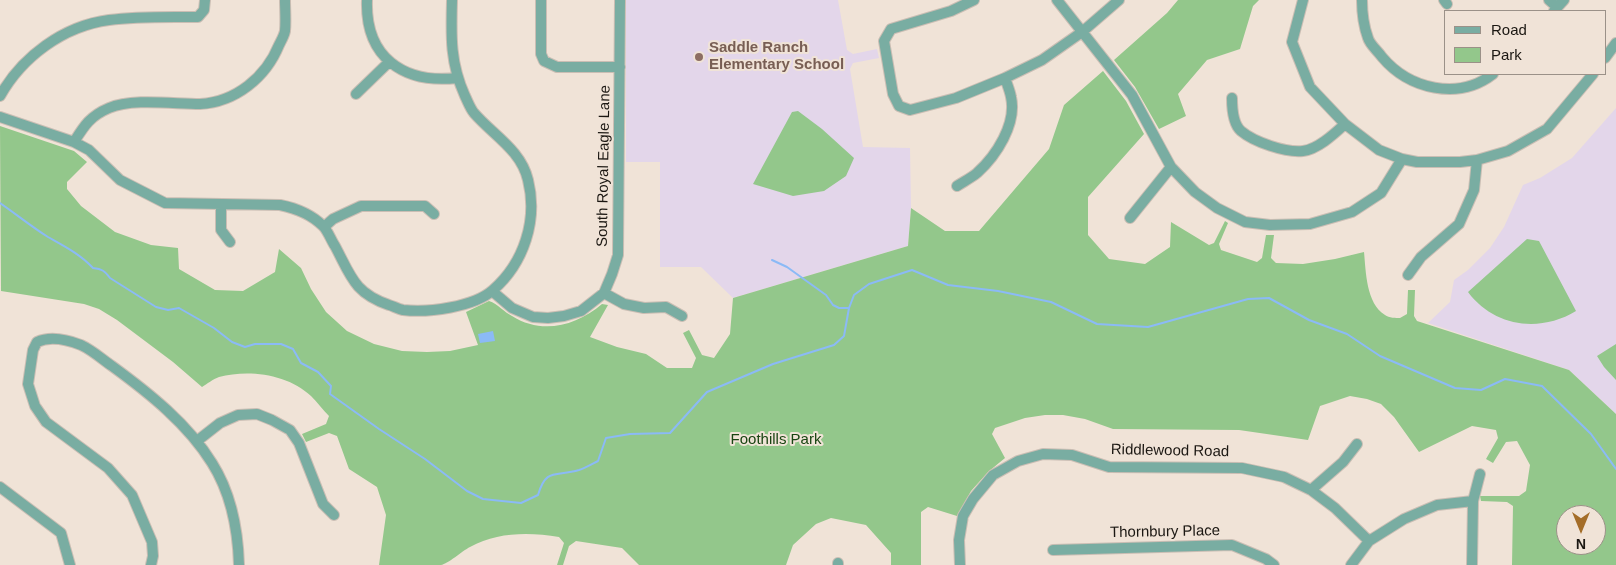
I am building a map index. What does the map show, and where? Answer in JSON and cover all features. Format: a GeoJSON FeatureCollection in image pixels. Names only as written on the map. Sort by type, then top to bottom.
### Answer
{"type":"FeatureCollection","features":[{"type":"Feature","properties":{"kind":"street"},"geometry":{"type":"LineString","coordinates":[[0,96],[9,80],[26,61],[50,42],[73,29],[108,20],[198,17],[204,10],[205,0]]}},
{"type":"Feature","properties":{"kind":"street"},"geometry":{"type":"LineString","coordinates":[[74,142],[88,120],[109,108],[132,104],[203,104],[241,91],[268,68],[274,57],[285,31],[285,0]]}},
{"type":"Feature","properties":{"kind":"street"},"geometry":{"type":"LineString","coordinates":[[366,0],[366,11],[374,44],[388,63],[421,78],[445,80],[457,78]]}},
{"type":"Feature","properties":{"kind":"street"},"geometry":{"type":"LineString","coordinates":[[0,117],[74,142],[89,150],[120,180],[165,204],[280,205],[296,208],[324,227],[362,292],[376,301],[402,310],[444,310],[470,302],[492,291],[514,267],[525,246],[529,226],[530,204],[528,180],[518,156],[472,111],[457,78],[451,40],[452,0]]}},
{"type":"Feature","properties":{"kind":"street"},"geometry":{"type":"LineString","coordinates":[[541,0],[541,54],[544,61],[557,67],[620,67]]}},
{"type":"Feature","properties":{"kind":"street","name":"South Royal Eagle Lane"},"geometry":{"type":"LineString","coordinates":[[492,291],[512,308],[533,317],[548,318],[582,311],[604,293],[618,254],[620,0]]}},
{"type":"Feature","properties":{"kind":"street"},"geometry":{"type":"LineString","coordinates":[[974,0],[951,11],[891,29],[884,41],[893,94],[899,106],[910,110],[956,98],[1005,78],[1042,60],[1082,32],[1119,0]]}},
{"type":"Feature","properties":{"kind":"street"},"geometry":{"type":"LineString","coordinates":[[1057,0],[1132,95],[1171,167],[1195,192],[1217,208],[1245,222],[1280,225],[1310,224],[1352,212],[1381,193],[1402,159]]}},
{"type":"Feature","properties":{"kind":"street"},"geometry":{"type":"LineString","coordinates":[[1303,0],[1292,42],[1310,87],[1345,124],[1379,150],[1402,159],[1417,162],[1477,160],[1508,151],[1547,129],[1592,75]]}},
{"type":"Feature","properties":{"kind":"street"},"geometry":{"type":"LineString","coordinates":[[1362,0],[1368,40],[1392,68],[1425,87],[1452,90],[1484,81],[1491,75]]}},
{"type":"Feature","properties":{"kind":"street"},"geometry":{"type":"LineString","coordinates":[[1549,0],[1558,6]]}},
{"type":"Feature","properties":{"kind":"street"},"geometry":{"type":"LineString","coordinates":[[1606,57],[1616,43]]}},
{"type":"Feature","properties":{"kind":"street"},"geometry":{"type":"LineString","coordinates":[[356,94],[388,63]]}},
{"type":"Feature","properties":{"kind":"street"},"geometry":{"type":"LineString","coordinates":[[957,186],[977,174],[1001,144],[1008,131],[1012,98],[1005,78]]}},
{"type":"Feature","properties":{"kind":"street"},"geometry":{"type":"LineString","coordinates":[[1232,98],[1233,113],[1240,130],[1257,140],[1280,149],[1304,151],[1326,141],[1345,124]]}},
{"type":"Feature","properties":{"kind":"street"},"geometry":{"type":"LineString","coordinates":[[1408,275],[1421,257],[1459,224],[1474,190],[1477,160]]}},
{"type":"Feature","properties":{"kind":"street"},"geometry":{"type":"LineString","coordinates":[[1130,218],[1171,167]]}},
{"type":"Feature","properties":{"kind":"street"},"geometry":{"type":"LineString","coordinates":[[221,205],[221,230],[230,242]]}},
{"type":"Feature","properties":{"kind":"street"},"geometry":{"type":"LineString","coordinates":[[324,227],[333,219],[361,206],[425,206],[434,214]]}},
{"type":"Feature","properties":{"kind":"street"},"geometry":{"type":"LineString","coordinates":[[604,293],[624,304],[644,308],[666,307],[682,316]]}},
{"type":"Feature","properties":{"kind":"street"},"geometry":{"type":"LineString","coordinates":[[151,565],[153,556],[152,542],[132,495],[108,468],[46,422],[34,406],[28,384],[33,350],[37,342],[45,339],[69,341],[93,352],[131,380],[171,414],[197,441],[213,464],[226,492],[238,542],[239,565]]}},
{"type":"Feature","properties":{"kind":"street"},"geometry":{"type":"LineString","coordinates":[[197,441],[220,423],[238,415],[257,414],[272,420],[290,430],[299,443],[323,504],[334,516]]}},
{"type":"Feature","properties":{"kind":"street"},"geometry":{"type":"LineString","coordinates":[[1311,490],[1343,462],[1357,444]]}},
{"type":"Feature","properties":{"kind":"street","name":"Riddlewood Road"},"geometry":{"type":"LineString","coordinates":[[960,565],[959,540],[963,516],[973,499],[992,475],[1018,460],[1043,454],[1072,454],[1109,467],[1242,468],[1284,477],[1311,490],[1335,508],[1369,541]]}},
{"type":"Feature","properties":{"kind":"street"},"geometry":{"type":"LineString","coordinates":[[1472,565],[1473,501],[1480,474]]}},
{"type":"Feature","properties":{"kind":"street"},"geometry":{"type":"LineString","coordinates":[[0,487],[61,533],[70,565]]}},
{"type":"Feature","properties":{"kind":"street"},"geometry":{"type":"LineString","coordinates":[[1350,565],[1369,541],[1404,519],[1437,505],[1473,501]]}},
{"type":"Feature","properties":{"kind":"street","name":"Thornbury Place"},"geometry":{"type":"LineString","coordinates":[[1053,550],[1232,545],[1266,559],[1274,565]]}},
{"type":"Feature","properties":{"kind":"shaded area"},"geometry":{"type":"Polygon","coordinates":[[[626,0],[838,0],[847,50],[853,54],[877,49],[879,58],[853,63],[850,69],[863,147],[910,148],[911,208],[908,246],[733,298],[701,267],[660,267],[660,162],[626,162],[626,0]]]}},
{"type":"Feature","properties":{"kind":"shaded area"},"geometry":{"type":"Polygon","coordinates":[[[1616,108],[1616,414],[1569,370],[1428,323],[1450,302],[1454,280],[1468,270],[1490,248],[1504,227],[1523,185],[1540,178],[1572,158],[1616,108]]]}},
{"type":"Feature","properties":{"kind":"green space"},"geometry":{"type":"Polygon","coordinates":[[[1178,0],[1259,0],[1253,6],[1240,49],[1207,60],[1178,94],[1186,116],[1159,129],[1135,87],[1114,60],[1167,13],[1178,0]]]}},
{"type":"Feature","properties":{"kind":"green space","name":"Foothills Park"},"geometry":{"type":"Polygon","coordinates":[[[1103,71],[1126,101],[1144,134],[1088,197],[1088,235],[1109,259],[1145,264],[1170,247],[1171,222],[1209,245],[1214,243],[1225,221],[1228,223],[1219,244],[1221,250],[1257,262],[1262,258],[1266,235],[1274,235],[1271,258],[1276,263],[1303,264],[1364,252],[1368,286],[1371,295],[1379,310],[1387,316],[1400,318],[1407,314],[1408,290],[1415,290],[1414,316],[1417,321],[1569,370],[1616,414],[1616,565],[1512,565],[1513,506],[1507,502],[1481,501],[1480,496],[1519,496],[1526,491],[1530,465],[1517,441],[1506,442],[1493,463],[1486,459],[1498,438],[1496,430],[1472,426],[1419,452],[1394,417],[1381,404],[1350,396],[1320,406],[1308,440],[1239,430],[1113,429],[1085,419],[1063,415],[1025,418],[995,428],[992,434],[1005,458],[988,472],[971,491],[957,516],[928,507],[921,512],[921,565],[891,565],[891,553],[866,525],[831,518],[816,524],[793,545],[786,565],[639,565],[622,548],[576,541],[569,546],[563,565],[557,565],[564,543],[559,537],[513,534],[480,542],[441,565],[379,565],[386,515],[377,487],[349,469],[337,436],[329,433],[306,442],[302,434],[326,424],[329,416],[302,389],[279,378],[255,374],[219,377],[202,387],[173,362],[117,320],[99,309],[84,304],[1,291],[0,126],[74,151],[87,162],[67,182],[67,189],[81,206],[115,232],[151,245],[178,248],[179,269],[215,290],[243,291],[275,272],[279,249],[301,268],[311,289],[326,312],[347,331],[374,344],[402,351],[427,352],[450,351],[478,345],[466,312],[489,301],[523,322],[547,326],[558,325],[581,318],[602,304],[608,305],[590,337],[617,347],[646,354],[667,368],[692,368],[696,358],[683,333],[689,330],[702,355],[714,358],[730,334],[733,298],[908,246],[911,208],[945,231],[979,231],[1049,149],[1064,105],[1103,71]]]}},
{"type":"Feature","properties":{"kind":"green space"},"geometry":{"type":"Polygon","coordinates":[[[798,111],[822,129],[854,158],[846,176],[824,191],[793,196],[753,184],[792,112],[798,111]]]}},
{"type":"Feature","properties":{"kind":"green space"},"geometry":{"type":"Polygon","coordinates":[[[1527,239],[1539,241],[1576,311],[1548,322],[1518,323],[1491,313],[1468,292],[1527,239]]]}},
{"type":"Feature","properties":{"kind":"green space"},"geometry":{"type":"Polygon","coordinates":[[[1616,344],[1616,380],[1597,356],[1616,344]]]}},
{"type":"Feature","properties":{"kind":"water"},"geometry":{"type":"Polygon","coordinates":[[[493,331],[495,341],[480,343],[478,334],[493,331]]]}},
{"type":"Feature","properties":{"kind":"waterway"},"geometry":{"type":"LineString","coordinates":[[0,203],[42,233],[77,254],[93,268],[103,271],[110,278],[156,307],[168,310],[179,308],[214,328],[232,342],[245,347],[255,344],[281,344],[293,349],[301,363],[318,372],[331,386],[330,394],[425,459],[467,491],[483,499],[521,503],[538,495],[541,486],[548,477],[579,470],[598,461],[606,438],[630,434],[670,433],[707,392],[773,364],[834,345],[844,336],[849,308],[854,295],[869,284],[912,270],[948,285],[998,291],[1051,302],[1097,324],[1148,327],[1248,299],[1269,298],[1309,320],[1347,334],[1380,356],[1455,388],[1481,390],[1505,379],[1542,386],[1591,434],[1616,469]]}},
{"type":"Feature","properties":{"kind":"waterway"},"geometry":{"type":"LineString","coordinates":[[772,260],[787,267],[826,295],[833,305],[839,308],[848,308]]}},
{"type":"Feature","properties":{"kind":"place","name":"Saddle Ranch Elementary School"},"geometry":{"type":"Point","coordinates":[699,57]}}]}
